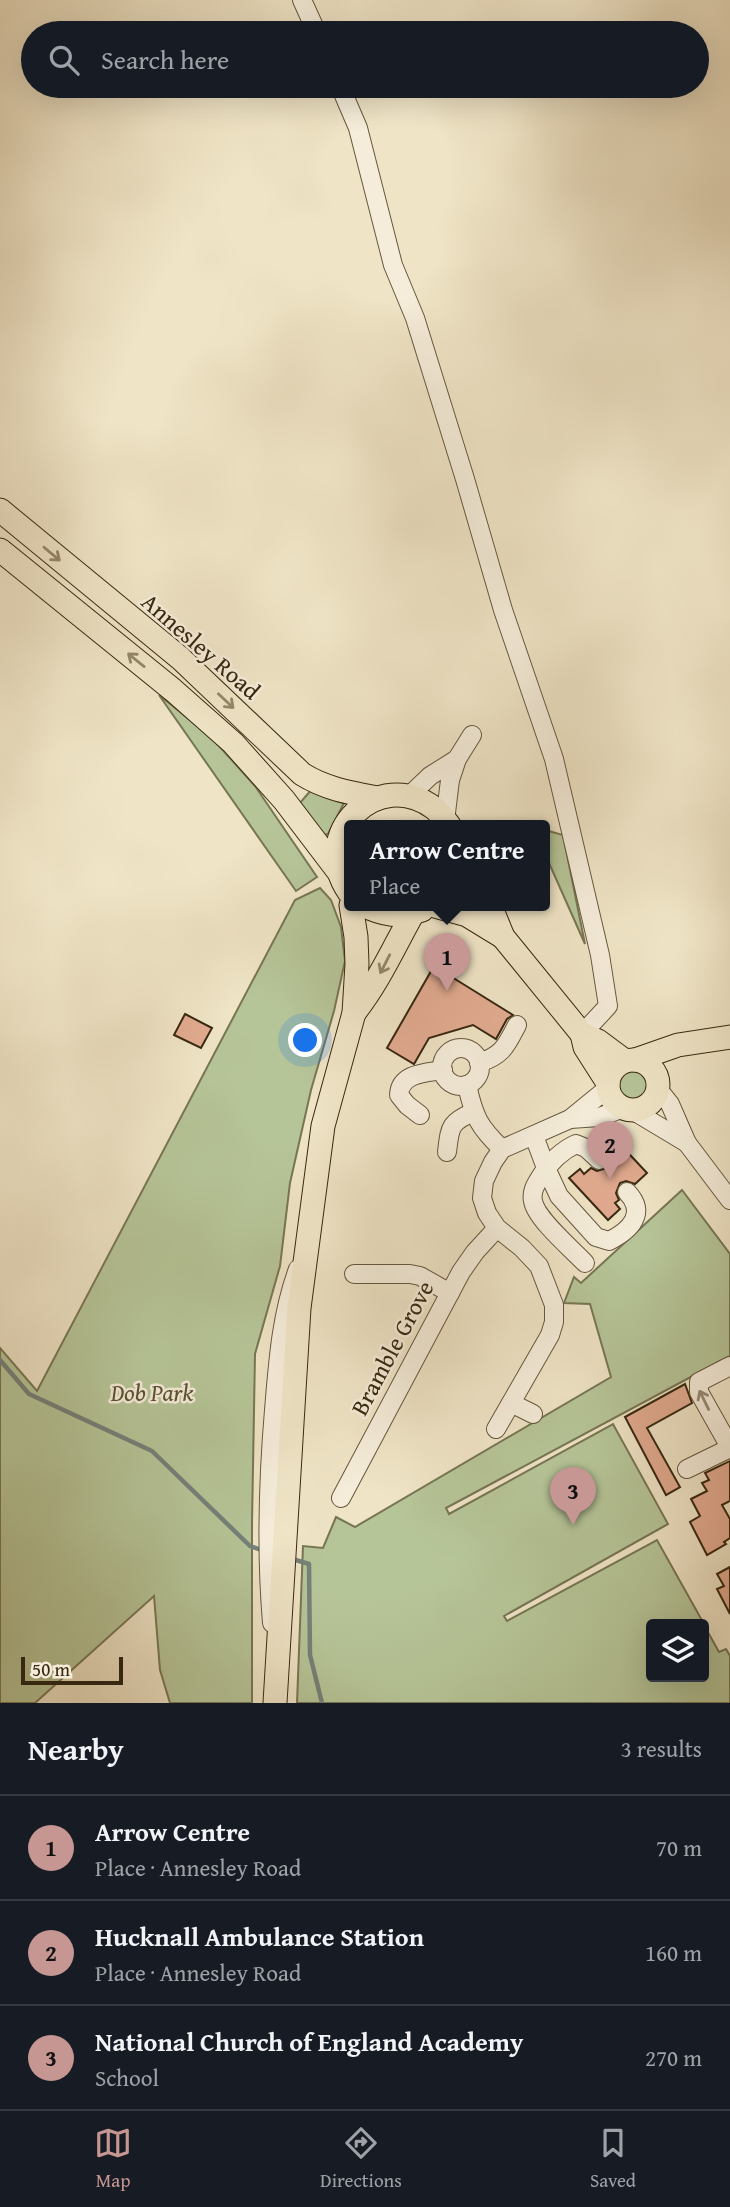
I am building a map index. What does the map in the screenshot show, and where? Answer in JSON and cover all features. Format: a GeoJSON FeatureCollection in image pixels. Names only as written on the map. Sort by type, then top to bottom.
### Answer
{"type":"FeatureCollection","features":[{"type":"Feature","properties":{"kind":"main road","name":"Annesley Road"},"geometry":{"type":"LineString","coordinates":[[0,510],[180,658],[302,774],[318,784],[337,790],[378,798],[399,795],[408,797]]}},
{"type":"Feature","properties":{"kind":"main road"},"geometry":{"type":"LineString","coordinates":[[0,550],[173,690],[233,743],[284,800],[344,882]]}},
{"type":"Feature","properties":{"kind":"main road"},"geometry":{"type":"LineString","coordinates":[[408,797],[419,799],[436,809],[445,820]]}},
{"type":"Feature","properties":{"kind":"main road"},"geometry":{"type":"LineString","coordinates":[[347,820],[362,806],[378,798]]}},
{"type":"Feature","properties":{"kind":"main road"},"geometry":{"type":"LineString","coordinates":[[338,871],[336,853],[344,826]]}},
{"type":"Feature","properties":{"kind":"main road"},"geometry":{"type":"LineString","coordinates":[[275,1703],[299,1308],[323,1126],[355,1013],[357,950],[353,911]]}},
{"type":"Feature","properties":{"kind":"main road"},"geometry":{"type":"LineString","coordinates":[[375,911],[396,916],[414,911]]}},
{"type":"Feature","properties":{"kind":"main road"},"geometry":{"type":"LineString","coordinates":[[355,1013],[371,992],[389,955],[423,911]]}},
{"type":"Feature","properties":{"kind":"main road"},"geometry":{"type":"LineString","coordinates":[[443,911],[467,915],[503,937]]}},
{"type":"Feature","properties":{"kind":"main road"},"geometry":{"type":"LineString","coordinates":[[492,911],[503,937],[582,1034],[585,1047],[615,1102],[628,1109],[641,1109],[649,1104],[658,1087],[691,1045]]}},
{"type":"Feature","properties":{"kind":"main road"},"geometry":{"type":"LineString","coordinates":[[582,1034],[630,1060],[644,1062],[657,1076],[658,1087]]}},
{"type":"Feature","properties":{"kind":"main road"},"geometry":{"type":"LineString","coordinates":[[608,1086],[613,1069],[630,1060],[678,1045],[730,1037]]}},
{"type":"Feature","properties":{"kind":"street"},"geometry":{"type":"LineString","coordinates":[[302,0],[312,21]]}},
{"type":"Feature","properties":{"kind":"street"},"geometry":{"type":"LineString","coordinates":[[345,98],[358,128],[393,265],[415,318],[503,610],[554,759],[597,943],[608,1006],[582,1034]]}},
{"type":"Feature","properties":{"kind":"street"},"geometry":{"type":"LineString","coordinates":[[447,820],[450,780],[457,759],[472,735]]}},
{"type":"Feature","properties":{"kind":"street"},"geometry":{"type":"LineString","coordinates":[[408,797],[430,776],[457,759]]}},
{"type":"Feature","properties":{"kind":"street"},"geometry":{"type":"LineString","coordinates":[[479,1063],[495,1058],[504,1049],[517,1025]]}},
{"type":"Feature","properties":{"kind":"street"},"geometry":{"type":"LineString","coordinates":[[458,1049],[474,1053],[479,1063],[479,1074],[472,1082],[462,1086],[451,1083],[444,1075],[443,1069],[444,1059],[458,1049]]}},
{"type":"Feature","properties":{"kind":"street"},"geometry":{"type":"LineString","coordinates":[[420,1115],[399,1095],[403,1080],[443,1069]]}},
{"type":"Feature","properties":{"kind":"street"},"geometry":{"type":"LineString","coordinates":[[467,1085],[474,1112],[485,1134],[502,1149]]}},
{"type":"Feature","properties":{"kind":"street"},"geometry":{"type":"LineString","coordinates":[[496,1429],[550,1335],[554,1322],[554,1305],[533,1258],[497,1228],[484,1206],[482,1189],[488,1171],[502,1149],[570,1119],[608,1086]]}},
{"type":"Feature","properties":{"kind":"street"},"geometry":{"type":"LineString","coordinates":[[658,1087],[670,1104],[687,1143],[730,1200]]}},
{"type":"Feature","properties":{"kind":"street"},"geometry":{"type":"LineString","coordinates":[[570,1119],[600,1117],[628,1109],[687,1143]]}},
{"type":"Feature","properties":{"kind":"street"},"geometry":{"type":"LineString","coordinates":[[447,1152],[449,1130],[457,1119],[474,1112]]}},
{"type":"Feature","properties":{"kind":"street"},"geometry":{"type":"LineString","coordinates":[[534,1136],[559,1196],[596,1237],[609,1241],[621,1235],[634,1220],[637,1211],[635,1200],[627,1192]]}},
{"type":"Feature","properties":{"kind":"street"},"geometry":{"type":"LineString","coordinates":[[585,1263],[538,1214],[533,1202],[533,1188],[562,1150],[576,1144],[586,1148],[599,1160]]}},
{"type":"Feature","properties":{"kind":"street","name":"Bramble Grove"},"geometry":{"type":"LineString","coordinates":[[341,1498],[450,1293],[475,1252],[497,1228]]}},
{"type":"Feature","properties":{"kind":"street"},"geometry":{"type":"LineString","coordinates":[[355,1274],[410,1274],[420,1276],[450,1293]]}},
{"type":"Feature","properties":{"kind":"street"},"geometry":{"type":"LineString","coordinates":[[687,1469],[730,1448],[699,1392],[699,1382],[730,1366]]}},
{"type":"Feature","properties":{"kind":"street"},"geometry":{"type":"LineString","coordinates":[[511,1403],[533,1413]]}},
{"type":"Feature","properties":{"kind":"green space"},"geometry":{"type":"Polygon","coordinates":[[[159,695],[211,737],[255,786],[317,877],[296,891],[159,695]]]}},
{"type":"Feature","properties":{"kind":"green space"},"geometry":{"type":"Polygon","coordinates":[[[312,789],[344,803],[328,834],[324,835],[299,804],[312,789]]]}},
{"type":"Feature","properties":{"kind":"green space"},"geometry":{"type":"Polygon","coordinates":[[[550,831],[563,835],[585,944],[550,865],[550,831]]]}},
{"type":"Feature","properties":{"kind":"green space","name":"Dob Park"},"geometry":{"type":"Polygon","coordinates":[[[320,888],[331,900],[341,927],[345,961],[290,1183],[280,1266],[255,1354],[252,1703],[170,1703],[160,1670],[154,1596],[35,1703],[0,1703],[0,1348],[37,1391],[295,900],[320,888]]]}},
{"type":"Feature","properties":{"kind":"green space"},"geometry":{"type":"Polygon","coordinates":[[[633,1068],[645,1073],[650,1085],[645,1097],[633,1102],[621,1097],[616,1085],[621,1073],[633,1068]]]}},
{"type":"Feature","properties":{"kind":"green space"},"geometry":{"type":"Polygon","coordinates":[[[682,1190],[730,1254],[730,1356],[446,1508],[449,1514],[613,1424],[668,1524],[504,1616],[507,1621],[657,1540],[701,1619],[646,1619],[646,1682],[709,1682],[709,1634],[719,1652],[726,1649],[730,1656],[730,1703],[297,1703],[303,1546],[323,1548],[336,1517],[355,1527],[611,1377],[590,1304],[564,1303],[574,1277],[581,1283],[682,1190]]]}},
{"type":"Feature","properties":{"kind":"building"},"geometry":{"type":"Polygon","coordinates":[[[434,966],[513,1015],[507,1019],[496,1039],[473,1025],[429,1038],[414,1064],[387,1048],[434,966]]]}},
{"type":"Feature","properties":{"kind":"building"},"geometry":{"type":"Polygon","coordinates":[[[185,1014],[212,1028],[201,1048],[174,1035],[185,1014]]]}},
{"type":"Feature","properties":{"kind":"building"},"geometry":{"type":"Polygon","coordinates":[[[618,1142],[647,1173],[635,1184],[626,1181],[620,1183],[616,1193],[619,1200],[615,1203],[620,1209],[608,1220],[569,1178],[580,1169],[584,1174],[591,1168],[597,1171],[607,1168],[610,1162],[607,1152],[618,1142]]]}},
{"type":"Feature","properties":{"kind":"building"},"geometry":{"type":"Polygon","coordinates":[[[685,1384],[692,1403],[647,1428],[680,1487],[666,1495],[625,1417],[685,1384]]]}},
{"type":"Feature","properties":{"kind":"building"},"geometry":{"type":"Polygon","coordinates":[[[730,1461],[730,1501],[722,1505],[730,1519],[730,1538],[724,1542],[726,1544],[707,1555],[690,1522],[700,1516],[691,1499],[707,1491],[702,1483],[709,1480],[705,1473],[730,1461]]]}},
{"type":"Feature","properties":{"kind":"building"},"geometry":{"type":"Polygon","coordinates":[[[730,1567],[730,1614],[717,1589],[724,1586],[717,1574],[730,1567]]]}},
{"type":"Feature","properties":{"kind":"waterway"},"geometry":{"type":"LineString","coordinates":[[0,1360],[29,1394],[152,1451],[250,1546],[264,1551]]}},
{"type":"Feature","properties":{"kind":"waterway"},"geometry":{"type":"LineString","coordinates":[[289,1558],[309,1564],[310,1655],[322,1703]]}},
{"type":"Feature","properties":{"kind":"place","name":"Arrow Centre"},"geometry":{"type":"Point","coordinates":[447,991]}},
{"type":"Feature","properties":{"kind":"place","name":"Hucknall Ambulance Station"},"geometry":{"type":"Point","coordinates":[610,1179]}},
{"type":"Feature","properties":{"kind":"place","name":"National Church of England Academy"},"geometry":{"type":"Point","coordinates":[573,1525]}}]}
